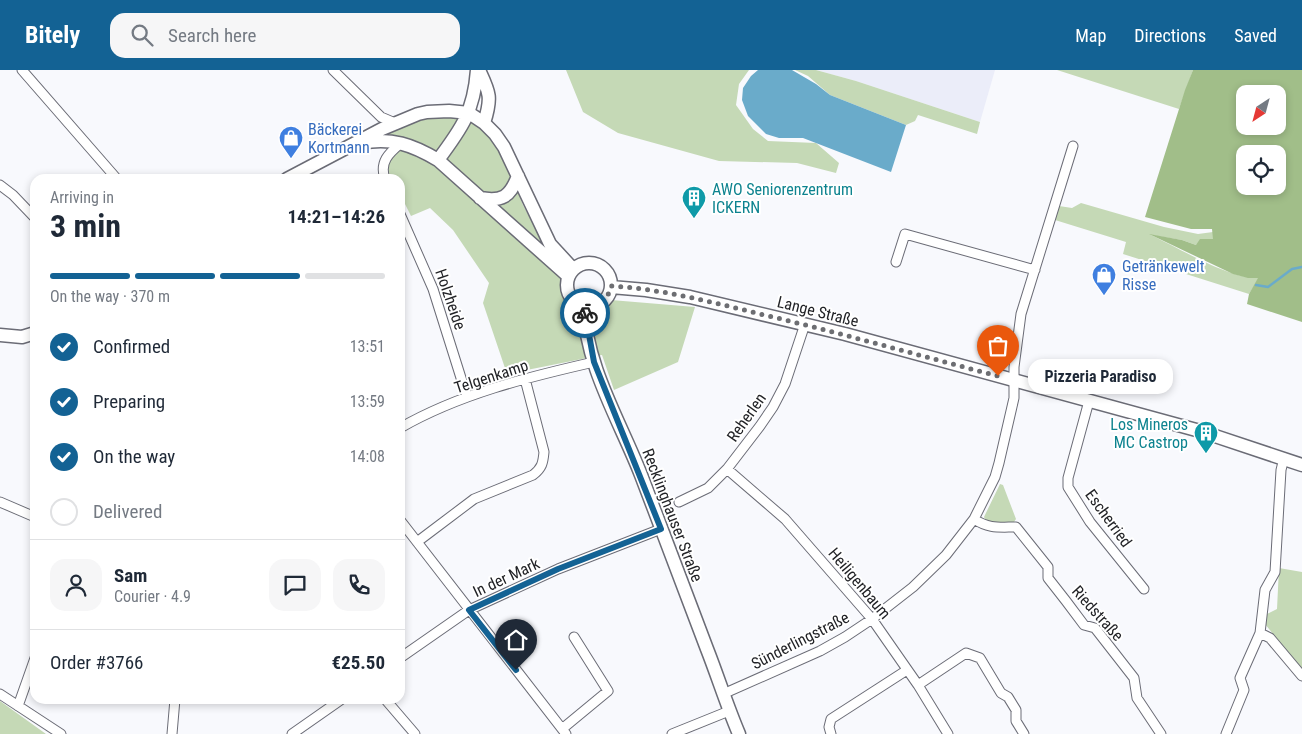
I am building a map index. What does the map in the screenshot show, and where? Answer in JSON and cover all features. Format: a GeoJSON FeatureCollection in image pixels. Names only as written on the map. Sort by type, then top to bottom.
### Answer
{"type":"FeatureCollection","features":[{"type":"Feature","properties":{"kind":"main road"},"geometry":{"type":"LineString","coordinates":[[438,160],[462,127],[469,113],[476,90],[478,70]]}},
{"type":"Feature","properties":{"kind":"main road"},"geometry":{"type":"LineString","coordinates":[[478,70],[489,90],[490,99],[484,123]]}},
{"type":"Feature","properties":{"kind":"main road"},"geometry":{"type":"LineString","coordinates":[[296,174],[395,123],[427,112],[449,111],[469,113],[484,123],[504,147],[550,244],[571,273]]}},
{"type":"Feature","properties":{"kind":"main road"},"geometry":{"type":"LineString","coordinates":[[351,145],[373,141],[401,143],[418,148],[438,160],[480,198],[571,273]]}},
{"type":"Feature","properties":{"kind":"main road"},"geometry":{"type":"LineString","coordinates":[[480,198],[496,200],[503,198],[509,193],[518,176]]}},
{"type":"Feature","properties":{"kind":"main road"},"geometry":{"type":"LineString","coordinates":[[585,263],[598,265],[608,274],[611,286],[606,298],[602,302],[596,305],[584,306],[574,301],[570,296],[567,283],[571,273],[585,263]]}},
{"type":"Feature","properties":{"kind":"main road","name":"Lange Straße"},"geometry":{"type":"LineString","coordinates":[[611,286],[690,297],[898,348],[1200,432],[1302,465]]}},
{"type":"Feature","properties":{"kind":"main road","name":"Recklinghauser Straße"},"geometry":{"type":"LineString","coordinates":[[584,306],[594,362],[661,529],[739,734]]}},
{"type":"Feature","properties":{"kind":"main road"},"geometry":{"type":"LineString","coordinates":[[0,335],[22,337],[30,335]]}},
{"type":"Feature","properties":{"kind":"street"},"geometry":{"type":"LineString","coordinates":[[22,70],[113,174]]}},
{"type":"Feature","properties":{"kind":"street"},"geometry":{"type":"LineString","coordinates":[[333,70],[381,117],[395,123]]}},
{"type":"Feature","properties":{"kind":"street"},"geometry":{"type":"LineString","coordinates":[[384,174],[383,162],[389,153],[401,143]]}},
{"type":"Feature","properties":{"kind":"street"},"geometry":{"type":"LineString","coordinates":[[1014,381],[1021,314],[1073,146]]}},
{"type":"Feature","properties":{"kind":"street"},"geometry":{"type":"LineString","coordinates":[[0,185],[30,213]]}},
{"type":"Feature","properties":{"kind":"street","name":"Holzheide"},"geometry":{"type":"LineString","coordinates":[[405,225],[433,289],[467,397]]}},
{"type":"Feature","properties":{"kind":"street"},"geometry":{"type":"LineString","coordinates":[[896,262],[905,234],[1035,270]]}},
{"type":"Feature","properties":{"kind":"street","name":"Reherlen"},"geometry":{"type":"LineString","coordinates":[[679,502],[708,488],[727,470],[773,407],[785,384],[805,324]]}},
{"type":"Feature","properties":{"kind":"street","name":"Telgenkamp"},"geometry":{"type":"LineString","coordinates":[[405,426],[467,397],[525,378],[594,362]]}},
{"type":"Feature","properties":{"kind":"street"},"geometry":{"type":"LineString","coordinates":[[417,542],[474,499],[533,475],[540,470],[544,452],[525,378]]}},
{"type":"Feature","properties":{"kind":"street","name":"Sünderlingstraße"},"geometry":{"type":"LineString","coordinates":[[723,694],[794,664],[845,637],[913,588],[946,556],[974,519],[995,477],[1014,398],[1014,381]]}},
{"type":"Feature","properties":{"kind":"street","name":"Escherried"},"geometry":{"type":"LineString","coordinates":[[1089,401],[1068,478],[1068,488],[1090,522],[1144,589]]}},
{"type":"Feature","properties":{"kind":"street"},"geometry":{"type":"LineString","coordinates":[[1226,734],[1244,690],[1240,678],[1260,633],[1265,590],[1275,572],[1280,470],[1284,458]]}},
{"type":"Feature","properties":{"kind":"street","name":"Heiligenbaum"},"geometry":{"type":"LineString","coordinates":[[727,470],[785,519],[872,619],[918,685],[948,734]]}},
{"type":"Feature","properties":{"kind":"street"},"geometry":{"type":"LineString","coordinates":[[0,502],[30,515]]}},
{"type":"Feature","properties":{"kind":"street","name":"Riedstraße"},"geometry":{"type":"LineString","coordinates":[[974,519],[989,527],[1016,527],[1048,567],[1048,578],[1084,624],[1094,628],[1134,678],[1136,698],[1161,734]]}},
{"type":"Feature","properties":{"kind":"street"},"geometry":{"type":"LineString","coordinates":[[405,526],[564,731],[608,691],[574,636]]}},
{"type":"Feature","properties":{"kind":"street","name":"In der Mark"},"geometry":{"type":"LineString","coordinates":[[405,655],[469,610],[558,569],[661,529]]}},
{"type":"Feature","properties":{"kind":"street"},"geometry":{"type":"LineString","coordinates":[[1260,633],[1270,638],[1302,676]]}},
{"type":"Feature","properties":{"kind":"street"},"geometry":{"type":"LineString","coordinates":[[918,685],[966,654],[980,658],[1001,693],[1008,697],[1016,710],[1016,721],[1024,734]]}},
{"type":"Feature","properties":{"kind":"street"},"geometry":{"type":"LineString","coordinates":[[831,734],[828,727],[831,719],[907,670]]}},
{"type":"Feature","properties":{"kind":"street"},"geometry":{"type":"LineString","coordinates":[[18,706],[30,672]]}},
{"type":"Feature","properties":{"kind":"street"},"geometry":{"type":"LineString","coordinates":[[0,694],[61,734]]}},
{"type":"Feature","properties":{"kind":"street"},"geometry":{"type":"LineString","coordinates":[[172,734],[175,704]]}},
{"type":"Feature","properties":{"kind":"street"},"geometry":{"type":"LineString","coordinates":[[292,734],[335,704]]}},
{"type":"Feature","properties":{"kind":"street"},"geometry":{"type":"LineString","coordinates":[[389,704],[415,734]]}},
{"type":"Feature","properties":{"kind":"street"},"geometry":{"type":"LineString","coordinates":[[672,734],[729,711]]}},
{"type":"Feature","properties":{"kind":"shaded area"},"geometry":{"type":"Polygon","coordinates":[[[816,70],[995,70],[980,122],[856,81],[816,70]]]}},
{"type":"Feature","properties":{"kind":"green space"},"geometry":{"type":"Polygon","coordinates":[[[566,70],[749,70],[739,84],[736,105],[753,129],[768,141],[816,143],[839,163],[836,173],[797,163],[719,161],[618,133],[583,112],[566,70]]]}},
{"type":"Feature","properties":{"kind":"green space"},"geometry":{"type":"Polygon","coordinates":[[[795,70],[816,70],[856,81],[980,122],[977,134],[918,115],[915,121],[906,125],[830,95],[808,76],[795,70]]]}},
{"type":"Feature","properties":{"kind":"green space"},"geometry":{"type":"Polygon","coordinates":[[[1057,70],[1193,70],[1179,109],[1057,70]]]}},
{"type":"Feature","properties":{"kind":"green space"},"geometry":{"type":"Polygon","coordinates":[[[1193,70],[1302,70],[1302,322],[1247,304],[1249,294],[1258,278],[1248,278],[1233,274],[1149,234],[1182,240],[1196,245],[1200,239],[1213,239],[1212,229],[1191,229],[1145,217],[1193,70]]]}},
{"type":"Feature","properties":{"kind":"green space"},"geometry":{"type":"Polygon","coordinates":[[[432,116],[455,116],[479,126],[491,135],[505,162],[523,205],[561,278],[562,287],[572,307],[598,311],[611,300],[695,307],[678,362],[614,390],[602,355],[507,374],[483,303],[489,283],[453,230],[430,208],[411,216],[405,204],[405,174],[390,174],[388,171],[388,163],[394,155],[389,131],[432,116]]]}},
{"type":"Feature","properties":{"kind":"green space"},"geometry":{"type":"Polygon","coordinates":[[[1081,203],[1164,227],[1198,234],[1213,232],[1213,239],[1196,245],[1182,240],[1151,235],[1233,274],[1259,278],[1249,294],[1123,254],[1126,242],[1055,220],[1059,206],[1072,208],[1081,203]]]}},
{"type":"Feature","properties":{"kind":"green space"},"geometry":{"type":"Polygon","coordinates":[[[1000,484],[1003,485],[1016,519],[1014,522],[990,523],[984,517],[1000,484]]]}},
{"type":"Feature","properties":{"kind":"green space"},"geometry":{"type":"Polygon","coordinates":[[[1279,568],[1302,572],[1302,670],[1265,624],[1265,615],[1277,609],[1279,568]]]}},
{"type":"Feature","properties":{"kind":"green space"},"geometry":{"type":"Polygon","coordinates":[[[0,701],[46,734],[0,734],[0,701]]]}},
{"type":"Feature","properties":{"kind":"water"},"geometry":{"type":"Polygon","coordinates":[[[758,70],[792,70],[830,95],[906,125],[891,172],[803,138],[779,138],[766,134],[748,116],[742,100],[743,88],[751,76],[758,70]]]}},
{"type":"Feature","properties":{"kind":"waterway"},"geometry":{"type":"LineString","coordinates":[[1256,285],[1268,287],[1292,269],[1302,267]]}},
{"type":"Feature","properties":{"kind":"way so far"},"geometry":{"type":"LineString","coordinates":[[585,313],[584,306],[591,307],[602,302],[609,293],[611,286],[646,290],[690,297],[805,324],[998,376]]}},
{"type":"Feature","properties":{"kind":"place","name":"Bäckerei Kortmann"},"geometry":{"type":"Point","coordinates":[291,159]}},
{"type":"Feature","properties":{"kind":"place","name":"AWO Seniorenzentrum ICKERN"},"geometry":{"type":"Point","coordinates":[694,219]}},
{"type":"Feature","properties":{"kind":"place","name":"Getränkewelt Risse"},"geometry":{"type":"Point","coordinates":[1104,296]}},
{"type":"Feature","properties":{"kind":"place","name":"Pizzeria Paradiso"},"geometry":{"type":"Point","coordinates":[998,376]}},
{"type":"Feature","properties":{"kind":"place","name":"Los Mineros MC Castrop"},"geometry":{"type":"Point","coordinates":[1206,454]}},
{"type":"Feature","properties":{"kind":"route"},"geometry":{"type":"LineString","coordinates":[[516,670],[469,610],[558,569],[661,529],[640,472],[594,362],[585,313]]}}]}
